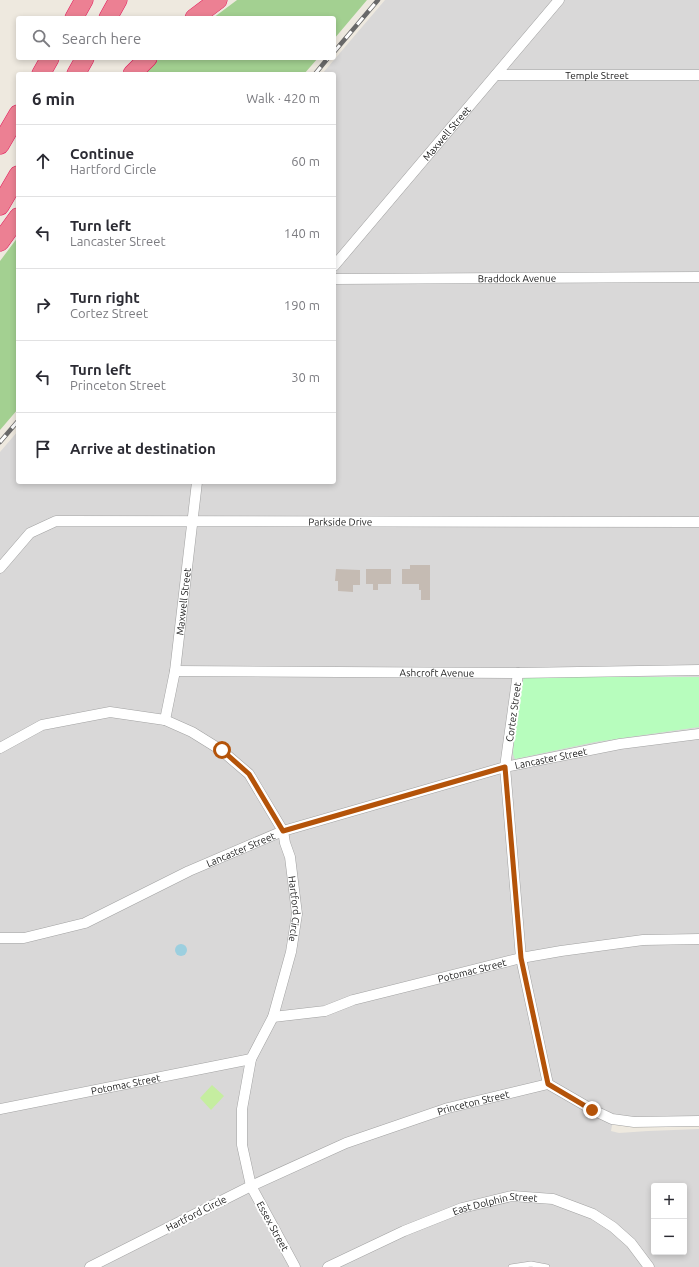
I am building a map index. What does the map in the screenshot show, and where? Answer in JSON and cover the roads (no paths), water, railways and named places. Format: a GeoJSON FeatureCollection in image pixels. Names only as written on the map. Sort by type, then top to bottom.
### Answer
{"type":"FeatureCollection","features":[{"type":"Feature","properties":{"kind":"highway"},"geometry":{"type":"LineString","coordinates":[[75,16],[84,0]]}},
{"type":"Feature","properties":{"kind":"highway"},"geometry":{"type":"LineString","coordinates":[[109,16],[118,0]]}},
{"type":"Feature","properties":{"kind":"highway"},"geometry":{"type":"LineString","coordinates":[[197,16],[218,0]]}},
{"type":"Feature","properties":{"kind":"highway"},"geometry":{"type":"LineString","coordinates":[[42,72],[49,60]]}},
{"type":"Feature","properties":{"kind":"highway"},"geometry":{"type":"LineString","coordinates":[[77,72],[84,60]]}},
{"type":"Feature","properties":{"kind":"highway"},"geometry":{"type":"LineString","coordinates":[[134,72],[146,60]]}},
{"type":"Feature","properties":{"kind":"highway"},"geometry":{"type":"LineString","coordinates":[[0,145],[16,117]]}},
{"type":"Feature","properties":{"kind":"highway"},"geometry":{"type":"LineString","coordinates":[[0,206],[16,178]]}},
{"type":"Feature","properties":{"kind":"highway"},"geometry":{"type":"LineString","coordinates":[[0,242],[16,220]]}},
{"type":"Feature","properties":{"kind":"street","name":"Maxwell Street"},"geometry":{"type":"LineString","coordinates":[[336,264],[559,0]]}},
{"type":"Feature","properties":{"kind":"street","name":"Temple Street"},"geometry":{"type":"LineString","coordinates":[[496,76],[699,75]]}},
{"type":"Feature","properties":{"kind":"street","name":"Braddock Avenue"},"geometry":{"type":"LineString","coordinates":[[336,279],[699,277]]}},
{"type":"Feature","properties":{"kind":"street","name":"Maxwell Street"},"geometry":{"type":"LineString","coordinates":[[165,720],[175,671],[197,484]]}},
{"type":"Feature","properties":{"kind":"street","name":"Parkside Drive"},"geometry":{"type":"LineString","coordinates":[[0,568],[30,533],[56,522],[699,522]]}},
{"type":"Feature","properties":{"kind":"street","name":"Ashcroft Avenue"},"geometry":{"type":"LineString","coordinates":[[175,671],[518,673],[699,670]]}},
{"type":"Feature","properties":{"kind":"street","name":"Cortez Street"},"geometry":{"type":"LineString","coordinates":[[518,673],[505,767],[521,958],[548,1084]]}},
{"type":"Feature","properties":{"kind":"street","name":"Hartford Circle"},"geometry":{"type":"LineString","coordinates":[[0,748],[42,725],[110,712],[165,720],[192,732],[222,750],[249,774],[283,831],[285,843],[290,856],[297,914],[291,952],[273,1017],[251,1060],[242,1109],[242,1144],[251,1186],[90,1267]]}},
{"type":"Feature","properties":{"kind":"street","name":"Lancaster Street"},"geometry":{"type":"LineString","coordinates":[[0,938],[24,938],[84,923],[189,871],[283,831],[505,767],[620,744],[699,734]]}},
{"type":"Feature","properties":{"kind":"street","name":"Potomac Street"},"geometry":{"type":"LineString","coordinates":[[273,1017],[325,1010],[353,1000],[521,958],[643,940],[699,939]]}},
{"type":"Feature","properties":{"kind":"street","name":"Potomac Street"},"geometry":{"type":"LineString","coordinates":[[0,1110],[251,1060]]}},
{"type":"Feature","properties":{"kind":"street"},"geometry":{"type":"LineString","coordinates":[[548,1084],[592,1110],[612,1119],[634,1122],[699,1121]]}},
{"type":"Feature","properties":{"kind":"street","name":"Princeton Street"},"geometry":{"type":"LineString","coordinates":[[251,1186],[346,1144],[448,1108],[548,1084]]}},
{"type":"Feature","properties":{"kind":"street","name":"Essex Street"},"geometry":{"type":"LineString","coordinates":[[251,1186],[295,1267]]}},
{"type":"Feature","properties":{"kind":"street","name":"East Dolphin Street"},"geometry":{"type":"LineString","coordinates":[[328,1267],[404,1231],[462,1208],[512,1196],[553,1199],[593,1214],[613,1227],[631,1244],[649,1267]]}},
{"type":"Feature","properties":{"kind":"lane"},"geometry":{"type":"LineString","coordinates":[[511,1267],[531,1264],[547,1267]]}},
{"type":"Feature","properties":{"kind":"water"},"geometry":{"type":"Polygon","coordinates":[[[179,944],[183,944],[187,950],[183,956],[179,956],[175,952],[175,948],[179,944]]]}},
{"type":"Feature","properties":{"kind":"railway"},"geometry":{"type":"LineString","coordinates":[[336,50],[378,0]]}},
{"type":"Feature","properties":{"kind":"railway"},"geometry":{"type":"LineString","coordinates":[[317,72],[326,60]]}},
{"type":"Feature","properties":{"kind":"railway"},"geometry":{"type":"LineString","coordinates":[[0,442],[16,423]]}}]}
